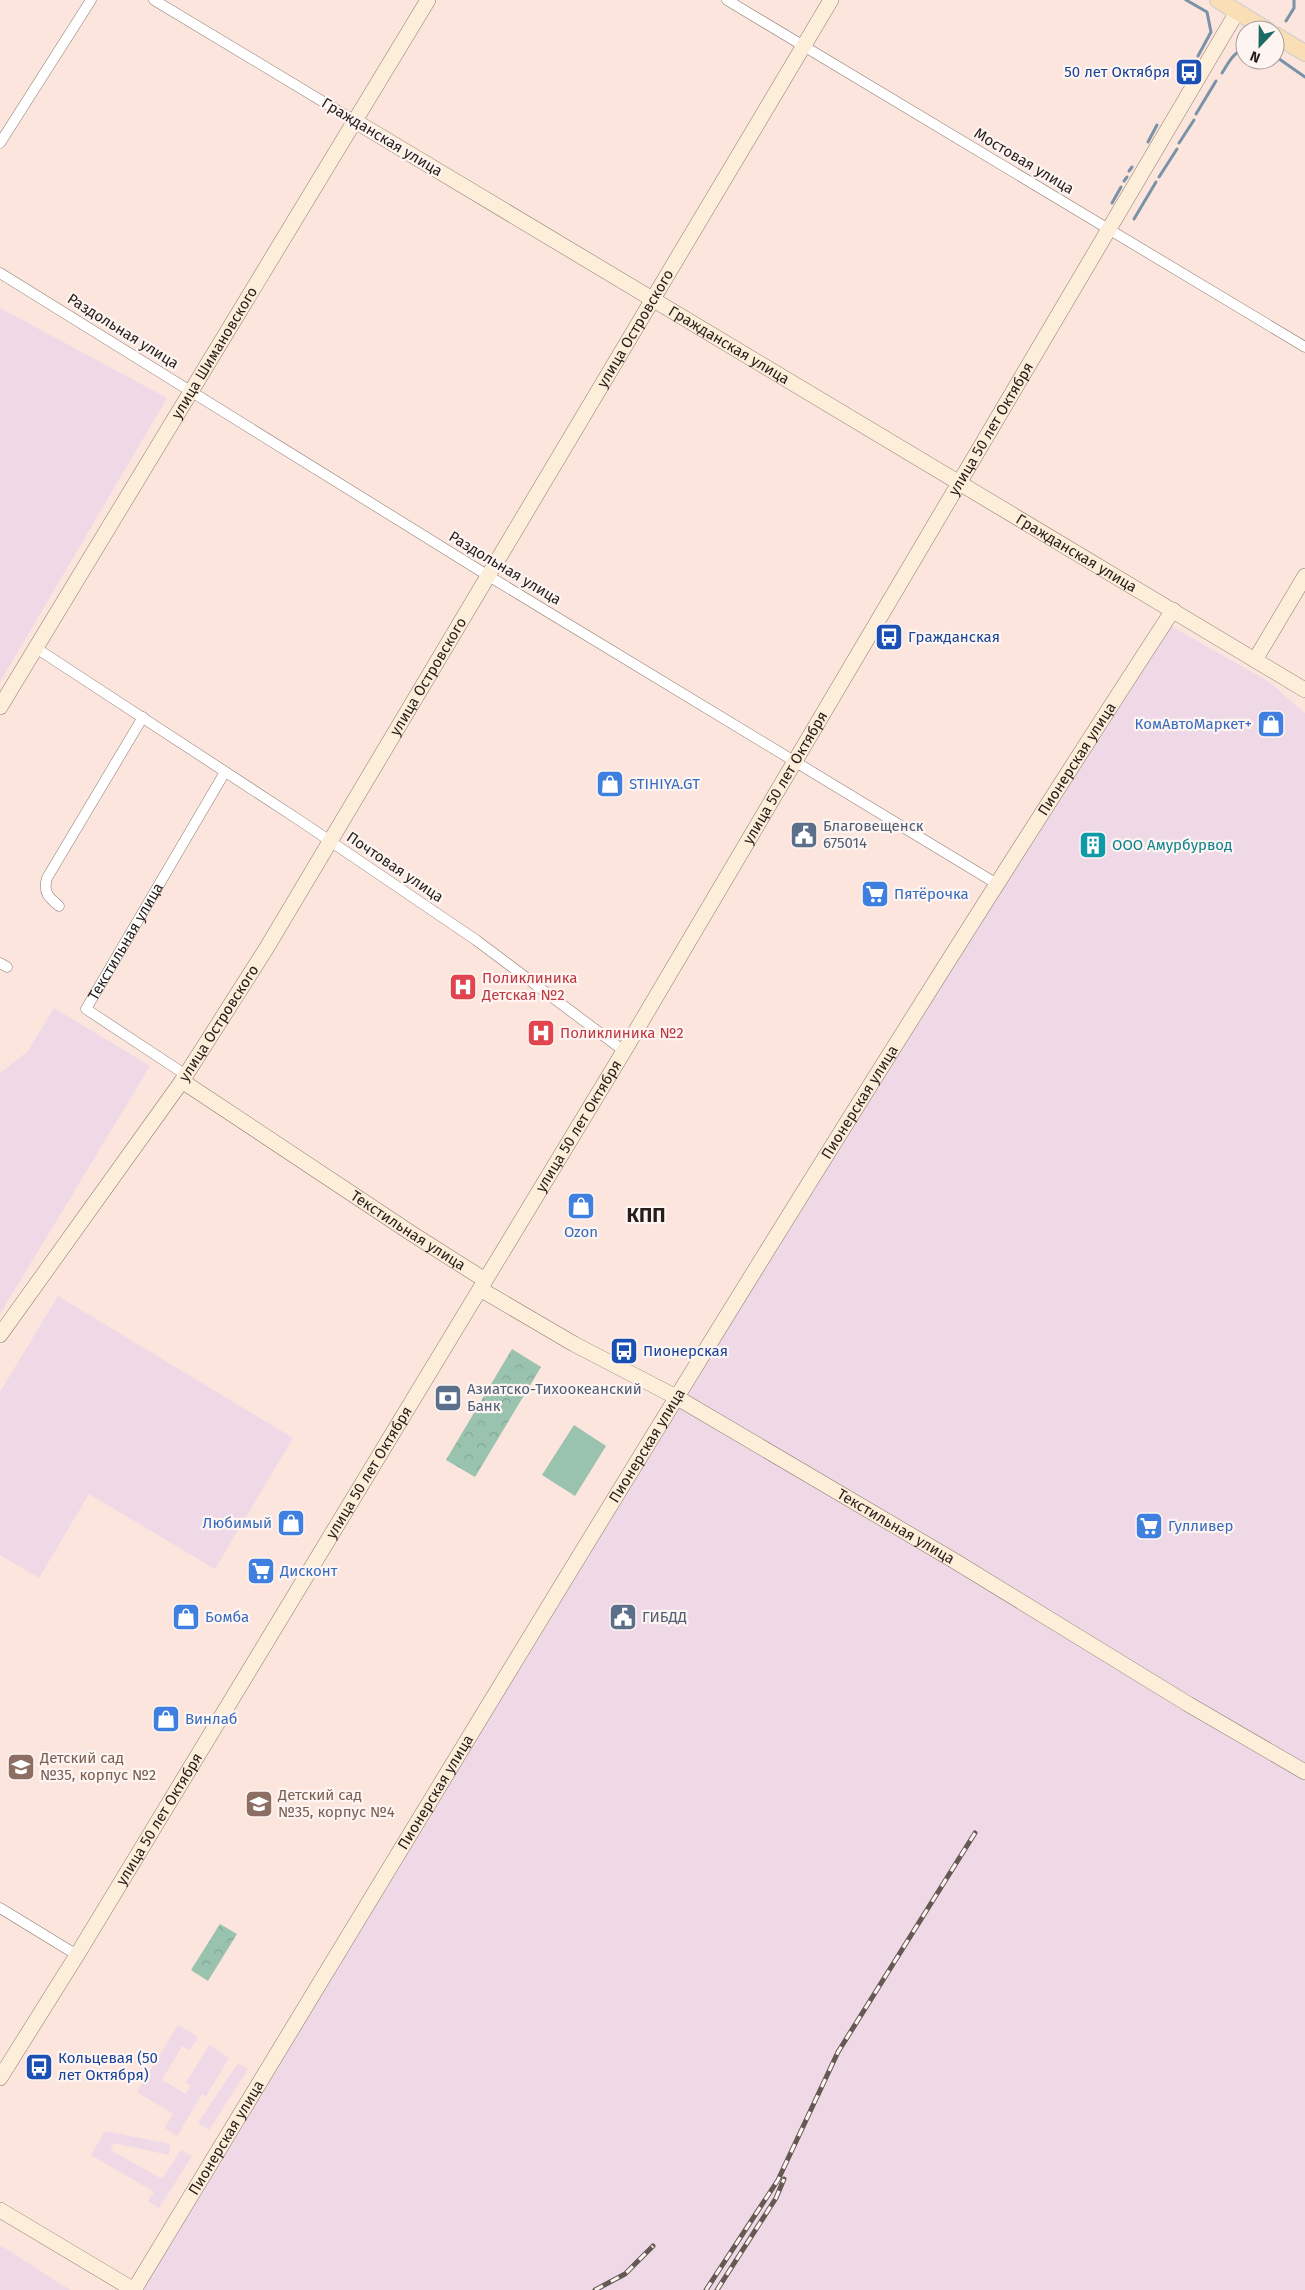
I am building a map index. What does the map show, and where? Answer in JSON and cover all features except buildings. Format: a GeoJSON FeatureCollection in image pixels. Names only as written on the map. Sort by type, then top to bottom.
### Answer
{"type":"FeatureCollection","features":[{"type":"Feature","properties":{"kind":"main road"},"geometry":{"type":"LineString","coordinates":[[1218,0],[1250,20]]}},
{"type":"Feature","properties":{"kind":"main road"},"geometry":{"type":"LineString","coordinates":[[1285,41],[1305,53]]}},
{"type":"Feature","properties":{"kind":"street"},"geometry":{"type":"LineString","coordinates":[[0,143],[91,0]]}},
{"type":"Feature","properties":{"kind":"street","name":"Гражданская улица"},"geometry":{"type":"LineString","coordinates":[[154,0],[1305,690]]}},
{"type":"Feature","properties":{"kind":"street","name":"улица Шимановского"},"geometry":{"type":"LineString","coordinates":[[0,707],[428,0]]}},
{"type":"Feature","properties":{"kind":"street","name":"Мостовая улица"},"geometry":{"type":"LineString","coordinates":[[728,0],[1305,348]]}},
{"type":"Feature","properties":{"kind":"street","name":"улица Островского"},"geometry":{"type":"LineString","coordinates":[[0,1335],[184,1078],[330,842],[802,45],[831,0]]}},
{"type":"Feature","properties":{"kind":"street","name":"улица 50 лет Октября"},"geometry":{"type":"LineString","coordinates":[[0,2078],[77,1955],[624,1051],[1237,12]]}},
{"type":"Feature","properties":{"kind":"street","name":"Раздольная улица"},"geometry":{"type":"LineString","coordinates":[[0,273],[487,575],[997,884]]}},
{"type":"Feature","properties":{"kind":"street"},"geometry":{"type":"LineString","coordinates":[[1255,660],[1305,576]]}},
{"type":"Feature","properties":{"kind":"street","name":"Пионерская улица"},"geometry":{"type":"LineString","coordinates":[[134,2290],[676,1397],[997,884],[1173,610]]}},
{"type":"Feature","properties":{"kind":"street","name":"Почтовая улица"},"geometry":{"type":"LineString","coordinates":[[36,648],[143,717],[476,940],[624,1051]]}},
{"type":"Feature","properties":{"kind":"street"},"geometry":{"type":"LineString","coordinates":[[59,906],[47,895],[44,888],[48,878],[143,717]]}},
{"type":"Feature","properties":{"kind":"street","name":"Текстильная улица"},"geometry":{"type":"LineString","coordinates":[[225,772],[86,1009],[482,1285],[574,1344],[676,1397],[953,1560],[1188,1704],[1305,1772]]}},
{"type":"Feature","properties":{"kind":"street"},"geometry":{"type":"LineString","coordinates":[[0,1908],[77,1955]]}},
{"type":"Feature","properties":{"kind":"street"},"geometry":{"type":"LineString","coordinates":[[0,2210],[134,2290]]}},
{"type":"Feature","properties":{"kind":"shaded area"},"geometry":{"type":"Polygon","coordinates":[[[0,308],[167,398],[0,682],[0,308]]]}},
{"type":"Feature","properties":{"kind":"shaded area"},"geometry":{"type":"Polygon","coordinates":[[[1171,626],[1269,682],[1305,713],[1305,2290],[144,2290],[146,2267],[928,995],[1171,626]]]}},
{"type":"Feature","properties":{"kind":"shaded area"},"geometry":{"type":"Polygon","coordinates":[[[54,1008],[150,1066],[0,1314],[0,1073],[28,1051],[54,1008]]]}},
{"type":"Feature","properties":{"kind":"shaded area"},"geometry":{"type":"Polygon","coordinates":[[[58,1296],[293,1438],[215,1569],[89,1494],[39,1578],[0,1555],[0,1392],[58,1296]]]}},
{"type":"Feature","properties":{"kind":"shaded area"},"geometry":{"type":"Polygon","coordinates":[[[178,2025],[198,2037],[190,2050],[182,2046],[162,2080],[186,2094],[191,2086],[186,2083],[209,2045],[229,2058],[206,2096],[202,2094],[177,2136],[165,2128],[173,2114],[137,2092],[178,2025]]]}},
{"type":"Feature","properties":{"kind":"shaded area"},"geometry":{"type":"Polygon","coordinates":[[[238,2063],[248,2069],[209,2130],[198,2123],[238,2063]]]}},
{"type":"Feature","properties":{"kind":"shaded area"},"geometry":{"type":"Polygon","coordinates":[[[105,2131],[170,2144],[169,2155],[114,2143],[110,2150],[162,2179],[181,2150],[192,2156],[159,2208],[148,2201],[154,2192],[91,2155],[105,2131]]]}},
{"type":"Feature","properties":{"kind":"shaded area"},"geometry":{"type":"Polygon","coordinates":[[[0,2245],[70,2290],[0,2290],[0,2245]]]}},
{"type":"Feature","properties":{"kind":"green space"},"geometry":{"type":"Polygon","coordinates":[[[512,1349],[541,1367],[475,1477],[446,1460],[512,1349]]]}},
{"type":"Feature","properties":{"kind":"green space"},"geometry":{"type":"Polygon","coordinates":[[[574,1425],[606,1446],[575,1496],[542,1475],[574,1425]]]}},
{"type":"Feature","properties":{"kind":"green space"},"geometry":{"type":"Polygon","coordinates":[[[220,1924],[237,1934],[208,1981],[191,1970],[220,1924]]]}},
{"type":"Feature","properties":{"kind":"waterway"},"geometry":{"type":"LineString","coordinates":[[1186,0],[1207,12],[1211,32],[1198,56]]}},
{"type":"Feature","properties":{"kind":"waterway"},"geometry":{"type":"LineString","coordinates":[[1286,21],[1294,8],[1294,0]]}},
{"type":"Feature","properties":{"kind":"waterway"},"geometry":{"type":"LineString","coordinates":[[1222,73],[1235,55]]}},
{"type":"Feature","properties":{"kind":"waterway"},"geometry":{"type":"LineString","coordinates":[[1285,63],[1305,77]]}},
{"type":"Feature","properties":{"kind":"waterway"},"geometry":{"type":"LineString","coordinates":[[1196,114],[1216,81]]}},
{"type":"Feature","properties":{"kind":"waterway"},"geometry":{"type":"LineString","coordinates":[[1179,143],[1194,120]]}},
{"type":"Feature","properties":{"kind":"waterway"},"geometry":{"type":"LineString","coordinates":[[1148,142],[1157,125]]}},
{"type":"Feature","properties":{"kind":"waterway"},"geometry":{"type":"LineString","coordinates":[[1159,177],[1177,149]]}},
{"type":"Feature","properties":{"kind":"waterway"},"geometry":{"type":"LineString","coordinates":[[1129,171],[1132,167]]}},
{"type":"Feature","properties":{"kind":"waterway"},"geometry":{"type":"LineString","coordinates":[[1124,181],[1127,177]]}},
{"type":"Feature","properties":{"kind":"waterway"},"geometry":{"type":"LineString","coordinates":[[1134,219],[1156,182]]}},
{"type":"Feature","properties":{"kind":"waterway"},"geometry":{"type":"LineString","coordinates":[[1112,203],[1121,187]]}},
{"type":"Feature","properties":{"kind":"railway"},"geometry":{"type":"LineString","coordinates":[[706,2290],[778,2180],[838,2052],[975,1833]]}},
{"type":"Feature","properties":{"kind":"railway"},"geometry":{"type":"LineString","coordinates":[[717,2290],[776,2198],[784,2179]]}},
{"type":"Feature","properties":{"kind":"railway"},"geometry":{"type":"LineString","coordinates":[[595,2290],[625,2274],[653,2246]]}},
{"type":"Feature","properties":{"kind":"place","name":"50 лет Октября"},"geometry":{"type":"Point","coordinates":[1189,72]}},
{"type":"Feature","properties":{"kind":"place","name":"Гражданская"},"geometry":{"type":"Point","coordinates":[889,637]}},
{"type":"Feature","properties":{"kind":"place","name":"КомАвтоМаркет+"},"geometry":{"type":"Point","coordinates":[1271,724]}},
{"type":"Feature","properties":{"kind":"place","name":"STIHIYA.GT"},"geometry":{"type":"Point","coordinates":[610,784]}},
{"type":"Feature","properties":{"kind":"place","name":"Благовещенск 675014"},"geometry":{"type":"Point","coordinates":[804,835]}},
{"type":"Feature","properties":{"kind":"place","name":"ООО Амурбурвод"},"geometry":{"type":"Point","coordinates":[1093,845]}},
{"type":"Feature","properties":{"kind":"place","name":"Пятёрочка"},"geometry":{"type":"Point","coordinates":[875,894]}},
{"type":"Feature","properties":{"kind":"place","name":"Поликлиника Детская №2"},"geometry":{"type":"Point","coordinates":[463,987]}},
{"type":"Feature","properties":{"kind":"place","name":"Поликлиника №2"},"geometry":{"type":"Point","coordinates":[541,1033]}},
{"type":"Feature","properties":{"kind":"place","name":"Ozon"},"geometry":{"type":"Point","coordinates":[581,1206]}},
{"type":"Feature","properties":{"kind":"place","name":"Пионерская"},"geometry":{"type":"Point","coordinates":[624,1351]}},
{"type":"Feature","properties":{"kind":"place","name":"Азиатско-Тихоокеанский Банк"},"geometry":{"type":"Point","coordinates":[448,1398]}},
{"type":"Feature","properties":{"kind":"place","name":"Любимый"},"geometry":{"type":"Point","coordinates":[291,1523]}},
{"type":"Feature","properties":{"kind":"place","name":"Гулливер"},"geometry":{"type":"Point","coordinates":[1149,1526]}},
{"type":"Feature","properties":{"kind":"place","name":"Дисконт"},"geometry":{"type":"Point","coordinates":[261,1571]}},
{"type":"Feature","properties":{"kind":"place","name":"Бомба"},"geometry":{"type":"Point","coordinates":[186,1617]}},
{"type":"Feature","properties":{"kind":"place","name":"ГИБДД"},"geometry":{"type":"Point","coordinates":[623,1617]}},
{"type":"Feature","properties":{"kind":"place","name":"Винлаб"},"geometry":{"type":"Point","coordinates":[166,1719]}},
{"type":"Feature","properties":{"kind":"place","name":"Детский сад №35, корпус №2"},"geometry":{"type":"Point","coordinates":[21,1767]}},
{"type":"Feature","properties":{"kind":"place","name":"Детский сад №35, корпус №4"},"geometry":{"type":"Point","coordinates":[259,1804]}},
{"type":"Feature","properties":{"kind":"place","name":"Кольцевая (50 лет Октября)"},"geometry":{"type":"Point","coordinates":[39,2067]}},
{"type":"Feature","properties":{"kind":"district","name":"КПП"},"geometry":{"type":"Point","coordinates":[646,1215]}}]}
